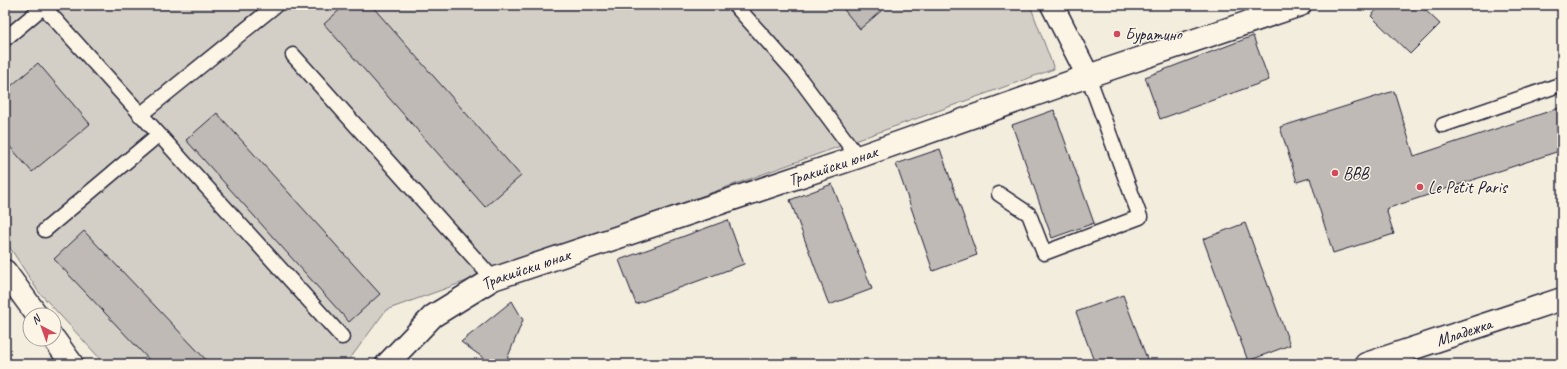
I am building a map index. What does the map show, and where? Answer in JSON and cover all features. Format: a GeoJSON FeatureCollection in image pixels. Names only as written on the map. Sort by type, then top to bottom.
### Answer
{"type":"FeatureCollection","features":[{"type":"Feature","properties":{"kind":"street"},"geometry":{"type":"LineString","coordinates":[[1052,5],[1088,76]]}},
{"type":"Feature","properties":{"kind":"street","name":"Тракийски юнак"},"geometry":{"type":"LineString","coordinates":[[387,364],[433,316],[493,279],[858,157],[1088,76],[1300,5]]}},
{"type":"Feature","properties":{"kind":"street"},"geometry":{"type":"LineString","coordinates":[[5,271],[30,307]]}},
{"type":"Feature","properties":{"kind":"street","name":"Младежка"},"geometry":{"type":"LineString","coordinates":[[1366,364],[1562,299]]}},
{"type":"Feature","properties":{"kind":"street"},"geometry":{"type":"LineString","coordinates":[[60,347],[72,364]]}},
{"type":"Feature","properties":{"kind":"lane"},"geometry":{"type":"LineString","coordinates":[[140,115],[276,5]]}},
{"type":"Feature","properties":{"kind":"lane"},"geometry":{"type":"LineString","coordinates":[[5,39],[42,6],[342,337]]}},
{"type":"Feature","properties":{"kind":"lane"},"geometry":{"type":"LineString","coordinates":[[738,6],[794,71],[858,157]]}},
{"type":"Feature","properties":{"kind":"lane"},"geometry":{"type":"LineString","coordinates":[[293,55],[493,279]]}},
{"type":"Feature","properties":{"kind":"lane"},"geometry":{"type":"LineString","coordinates":[[999,194],[1029,214],[1044,254],[1140,217],[1088,76]]}},
{"type":"Feature","properties":{"kind":"lane"},"geometry":{"type":"LineString","coordinates":[[1443,125],[1562,84]]}},
{"type":"Feature","properties":{"kind":"lane"},"geometry":{"type":"LineString","coordinates":[[45,230],[158,135]]}},
{"type":"Feature","properties":{"kind":"shaded area"},"geometry":{"type":"Polygon","coordinates":[[[5,5],[1030,5],[1054,69],[386,310],[346,364],[105,364],[62,317],[62,307],[53,307],[38,291],[5,240],[5,5]]]}},
{"type":"Feature","properties":{"kind":"building"},"geometry":{"type":"Polygon","coordinates":[[[345,5],[371,5],[521,176],[485,207],[324,24],[345,5]]]}},
{"type":"Feature","properties":{"kind":"building"},"geometry":{"type":"Polygon","coordinates":[[[840,5],[888,5],[860,29],[840,5]]]}},
{"type":"Feature","properties":{"kind":"building"},"geometry":{"type":"Polygon","coordinates":[[[1381,5],[1420,5],[1440,24],[1410,54],[1371,16],[1381,5]]]}},
{"type":"Feature","properties":{"kind":"building"},"geometry":{"type":"Polygon","coordinates":[[[1253,36],[1269,80],[1160,119],[1145,77],[1253,36]]]}},
{"type":"Feature","properties":{"kind":"building"},"geometry":{"type":"Polygon","coordinates":[[[38,63],[90,124],[32,172],[5,141],[5,91],[38,63]]]}},
{"type":"Feature","properties":{"kind":"building","name":"ВВВ"},"geometry":{"type":"Polygon","coordinates":[[[1394,91],[1414,156],[1562,107],[1562,150],[1386,209],[1394,234],[1333,253],[1310,178],[1297,182],[1280,127],[1394,91]]]}},
{"type":"Feature","properties":{"kind":"building"},"geometry":{"type":"Polygon","coordinates":[[[1054,110],[1094,223],[1052,238],[1012,125],[1054,110]]]}},
{"type":"Feature","properties":{"kind":"building"},"geometry":{"type":"Polygon","coordinates":[[[217,113],[380,294],[349,322],[186,140],[217,113]]]}},
{"type":"Feature","properties":{"kind":"building"},"geometry":{"type":"Polygon","coordinates":[[[940,149],[977,255],[933,271],[896,164],[940,149]]]}},
{"type":"Feature","properties":{"kind":"building"},"geometry":{"type":"Polygon","coordinates":[[[832,184],[872,289],[829,305],[790,200],[832,184]]]}},
{"type":"Feature","properties":{"kind":"building"},"geometry":{"type":"Polygon","coordinates":[[[728,220],[744,264],[636,304],[619,260],[728,220]]]}},
{"type":"Feature","properties":{"kind":"building"},"geometry":{"type":"Polygon","coordinates":[[[1245,223],[1290,345],[1248,361],[1203,239],[1245,223]]]}},
{"type":"Feature","properties":{"kind":"building"},"geometry":{"type":"Polygon","coordinates":[[[84,231],[210,364],[153,364],[54,259],[84,231]]]}},
{"type":"Feature","properties":{"kind":"building"},"geometry":{"type":"Polygon","coordinates":[[[1123,295],[1149,364],[1095,364],[1076,312],[1123,295]]]}},
{"type":"Feature","properties":{"kind":"building"},"geometry":{"type":"Polygon","coordinates":[[[512,301],[523,320],[505,364],[492,364],[461,342],[512,301]]]}},
{"type":"Feature","properties":{"kind":"place","name":"Буратино"},"geometry":{"type":"Point","coordinates":[1117,34]}},
{"type":"Feature","properties":{"kind":"place","name":"ВВВ"},"geometry":{"type":"Point","coordinates":[1335,173]}},
{"type":"Feature","properties":{"kind":"place","name":"Le Petit Paris"},"geometry":{"type":"Point","coordinates":[1420,187]}}]}
